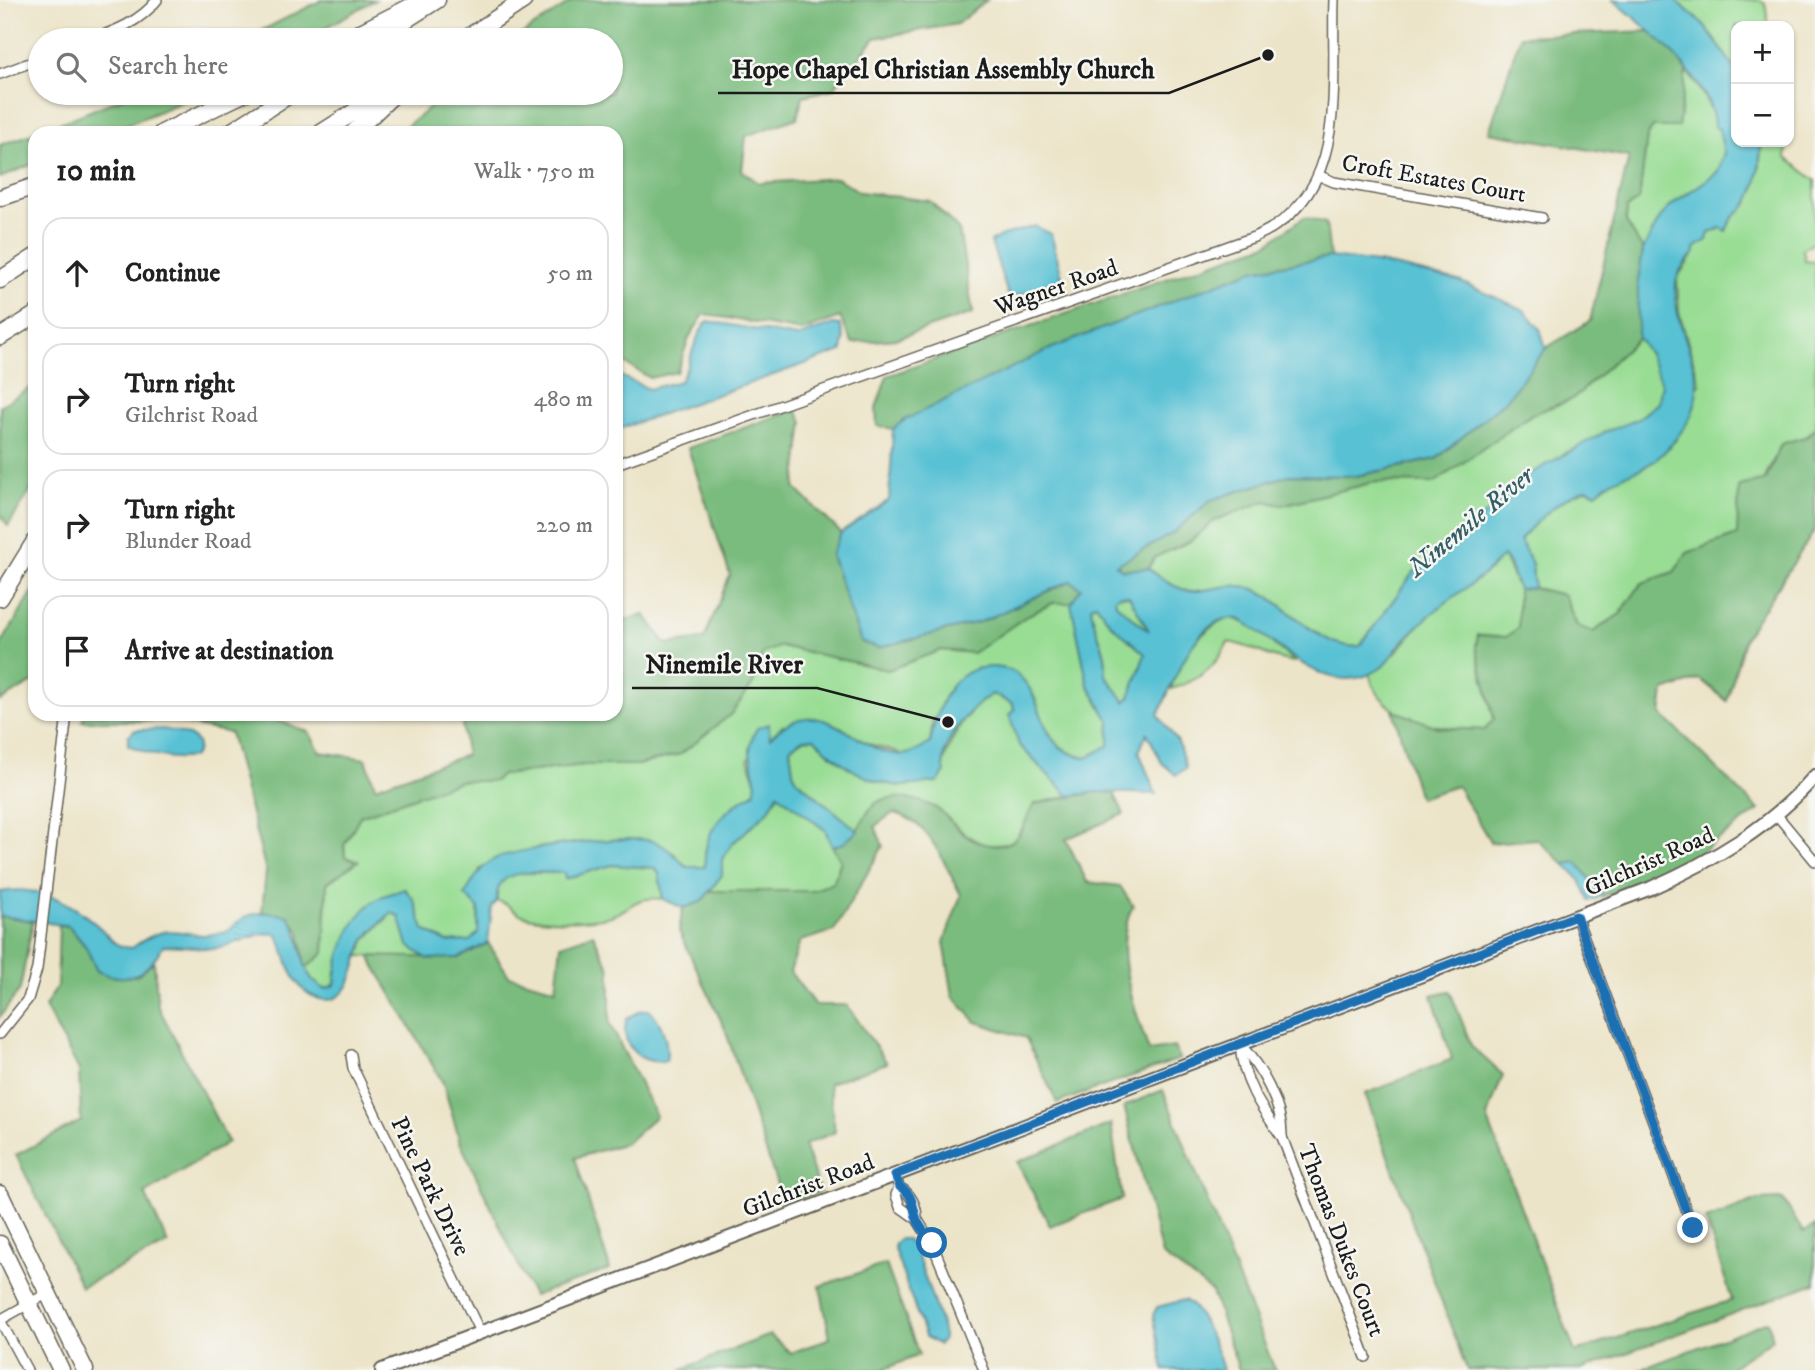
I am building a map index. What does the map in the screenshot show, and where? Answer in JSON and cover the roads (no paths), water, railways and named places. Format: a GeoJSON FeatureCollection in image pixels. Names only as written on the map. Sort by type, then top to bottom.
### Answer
{"type":"FeatureCollection","features":[{"type":"Feature","properties":{"kind":"highway"},"geometry":{"type":"LineString","coordinates":[[369,28],[424,0]]}},
{"type":"Feature","properties":{"kind":"highway"},"geometry":{"type":"LineString","coordinates":[[393,28],[437,0]]}},
{"type":"Feature","properties":{"kind":"highway"},"geometry":{"type":"LineString","coordinates":[[482,28],[524,0]]}},
{"type":"Feature","properties":{"kind":"highway"},"geometry":{"type":"LineString","coordinates":[[177,126],[220,105]]}},
{"type":"Feature","properties":{"kind":"highway"},"geometry":{"type":"LineString","coordinates":[[240,126],[273,105]]}},
{"type":"Feature","properties":{"kind":"highway"},"geometry":{"type":"LineString","coordinates":[[332,126],[365,105]]}},
{"type":"Feature","properties":{"kind":"highway"},"geometry":{"type":"LineString","coordinates":[[361,126],[383,105]]}},
{"type":"Feature","properties":{"kind":"highway"},"geometry":{"type":"LineString","coordinates":[[0,198],[28,188]]}},
{"type":"Feature","properties":{"kind":"highway"},"geometry":{"type":"LineString","coordinates":[[0,280],[28,262]]}},
{"type":"Feature","properties":{"kind":"highway"},"geometry":{"type":"LineString","coordinates":[[0,337],[28,319]]}},
{"type":"Feature","properties":{"kind":"highway"},"geometry":{"type":"LineString","coordinates":[[0,598],[28,552]]}},
{"type":"Feature","properties":{"kind":"highway"},"geometry":{"type":"LineString","coordinates":[[0,1194],[85,1370]]}},
{"type":"Feature","properties":{"kind":"highway"},"geometry":{"type":"LineString","coordinates":[[0,1244],[61,1370]]}},
{"type":"Feature","properties":{"kind":"street"},"geometry":{"type":"LineString","coordinates":[[122,28],[150,9],[157,0]]}},
{"type":"Feature","properties":{"kind":"street","name":"Wagner Road"},"geometry":{"type":"LineString","coordinates":[[623,462],[1254,237],[1291,215],[1310,195],[1320,176],[1329,137],[1334,0]]}},
{"type":"Feature","properties":{"kind":"street"},"geometry":{"type":"LineString","coordinates":[[0,74],[28,64]]}},
{"type":"Feature","properties":{"kind":"street","name":"Croft Estates Court"},"geometry":{"type":"LineString","coordinates":[[1320,176],[1334,182],[1542,218]]}},
{"type":"Feature","properties":{"kind":"street"},"geometry":{"type":"LineString","coordinates":[[0,1034],[28,999],[37,969],[67,721]]}},
{"type":"Feature","properties":{"kind":"street","name":"Gilchrist Road"},"geometry":{"type":"LineString","coordinates":[[382,1370],[897,1181],[1240,1044],[1689,872],[1739,842],[1776,814],[1815,776]]}},
{"type":"Feature","properties":{"kind":"street"},"geometry":{"type":"LineString","coordinates":[[1776,814],[1815,861]]}},
{"type":"Feature","properties":{"kind":"street"},"geometry":{"type":"LineString","coordinates":[[1576,916],[1693,1228]]}},
{"type":"Feature","properties":{"kind":"street","name":"Thomas Dukes Court"},"geometry":{"type":"LineString","coordinates":[[1240,1044],[1253,1058],[1282,1119],[1282,1137]]}},
{"type":"Feature","properties":{"kind":"street","name":"Thomas Dukes Court"},"geometry":{"type":"LineString","coordinates":[[1240,1044],[1241,1062],[1248,1083],[1259,1106],[1282,1137],[1366,1357]]}},
{"type":"Feature","properties":{"kind":"street","name":"Pine Park Drive"},"geometry":{"type":"LineString","coordinates":[[351,1055],[353,1068],[480,1332]]}},
{"type":"Feature","properties":{"kind":"street"},"geometry":{"type":"LineString","coordinates":[[897,1181],[896,1195],[900,1207],[916,1219],[932,1243],[984,1370]]}},
{"type":"Feature","properties":{"kind":"street"},"geometry":{"type":"LineString","coordinates":[[27,1370],[0,1320],[27,1301],[48,1293]]}},
{"type":"Feature","properties":{"kind":"water"},"geometry":{"type":"Polygon","coordinates":[[[1613,0],[1675,0],[1703,24],[1731,63],[1731,147],[1760,147],[1755,188],[1746,205],[1726,231],[1721,228],[1709,233],[1707,240],[1695,248],[1695,252],[1678,274],[1678,315],[1695,369],[1697,387],[1695,405],[1687,423],[1668,449],[1656,460],[1612,481],[1596,493],[1588,489],[1569,497],[1542,516],[1527,532],[1520,540],[1532,564],[1534,588],[1518,589],[1509,564],[1503,556],[1486,573],[1437,609],[1401,643],[1384,666],[1361,677],[1342,679],[1306,666],[1239,619],[1224,620],[1210,627],[1188,653],[1158,715],[1178,742],[1186,768],[1176,775],[1162,763],[1147,733],[1139,752],[1156,794],[1097,792],[1069,796],[1019,745],[1009,715],[1014,710],[1013,704],[992,694],[966,717],[950,738],[944,761],[945,772],[938,782],[905,786],[882,783],[850,768],[814,738],[803,739],[790,748],[793,772],[797,780],[858,831],[842,844],[832,846],[825,830],[778,794],[768,811],[732,844],[722,859],[722,875],[701,902],[683,908],[663,899],[659,873],[654,868],[612,865],[565,879],[564,873],[531,872],[510,876],[498,889],[497,901],[492,907],[488,943],[458,958],[427,959],[408,945],[399,916],[391,913],[365,940],[343,992],[336,998],[327,1000],[312,996],[300,986],[276,934],[261,934],[212,949],[163,946],[150,964],[136,975],[118,977],[97,971],[86,947],[69,926],[0,916],[0,892],[14,890],[41,893],[76,909],[116,944],[132,948],[147,938],[171,931],[211,935],[227,931],[253,914],[289,916],[295,927],[305,967],[316,983],[325,989],[335,985],[338,961],[353,924],[369,905],[388,894],[405,889],[414,900],[424,930],[447,942],[470,941],[478,933],[479,909],[465,895],[483,868],[503,856],[567,844],[634,839],[658,844],[669,850],[687,867],[705,867],[707,842],[711,832],[733,806],[754,793],[756,784],[750,748],[757,728],[768,724],[770,738],[793,721],[813,718],[833,723],[888,753],[908,754],[930,743],[941,704],[955,682],[977,669],[992,667],[1010,670],[1018,675],[1035,698],[1044,723],[1058,745],[1070,753],[1087,758],[1109,745],[1110,722],[1088,685],[1071,603],[1081,588],[1070,581],[983,621],[878,648],[861,642],[831,555],[841,533],[889,500],[893,429],[906,419],[1052,348],[1253,270],[1330,257],[1385,264],[1459,281],[1524,310],[1540,329],[1546,348],[1506,400],[1436,459],[1356,476],[1289,475],[1211,500],[1173,533],[1116,565],[1123,570],[1148,568],[1170,584],[1189,591],[1232,586],[1254,589],[1331,641],[1346,646],[1360,646],[1413,573],[1449,547],[1530,474],[1605,432],[1638,419],[1658,403],[1662,385],[1649,354],[1638,338],[1638,282],[1643,250],[1661,216],[1674,203],[1718,172],[1724,153],[1719,129],[1714,127],[1711,110],[1703,92],[1691,74],[1659,40],[1613,0]],[[1120,595],[1115,598],[1116,604],[1149,631],[1129,596],[1120,595]],[[1096,604],[1091,606],[1105,657],[1105,674],[1125,702],[1130,697],[1145,654],[1111,624],[1096,604]]]}},
{"type":"Feature","properties":{"kind":"water"},"geometry":{"type":"Polygon","coordinates":[[[1035,226],[1051,234],[1063,280],[1013,297],[1008,295],[991,242],[1000,236],[1035,226]]]}},
{"type":"Feature","properties":{"kind":"water"},"geometry":{"type":"Polygon","coordinates":[[[708,321],[797,337],[833,324],[840,325],[844,339],[842,351],[623,428],[623,377],[649,389],[680,381],[708,321]]]}},
{"type":"Feature","properties":{"kind":"water"},"geometry":{"type":"Polygon","coordinates":[[[164,729],[195,740],[198,745],[193,757],[160,756],[128,745],[128,736],[135,730],[164,729]]]}},
{"type":"Feature","properties":{"kind":"water"},"geometry":{"type":"Polygon","coordinates":[[[1577,862],[1603,896],[1589,901],[1580,880],[1564,864],[1577,862]]]}},
{"type":"Feature","properties":{"kind":"water"},"geometry":{"type":"Polygon","coordinates":[[[649,1010],[661,1026],[667,1048],[666,1061],[640,1057],[629,1045],[625,1028],[627,1018],[649,1010]]]}},
{"type":"Feature","properties":{"kind":"water"},"geometry":{"type":"Polygon","coordinates":[[[900,1239],[907,1239],[917,1254],[943,1330],[943,1339],[939,1345],[925,1336],[894,1249],[895,1243],[900,1239]]]}},
{"type":"Feature","properties":{"kind":"water"},"geometry":{"type":"Polygon","coordinates":[[[1184,1300],[1202,1320],[1223,1370],[1164,1370],[1153,1315],[1157,1307],[1184,1300]]]}},
{"type":"Feature","properties":{"kind":"place","name":"Hope Chapel Christian Assembly Church"},"geometry":{"type":"Point","coordinates":[1268,55]}},
{"type":"Feature","properties":{"kind":"place","name":"Ninemile River"},"geometry":{"type":"Point","coordinates":[948,722]}}]}
